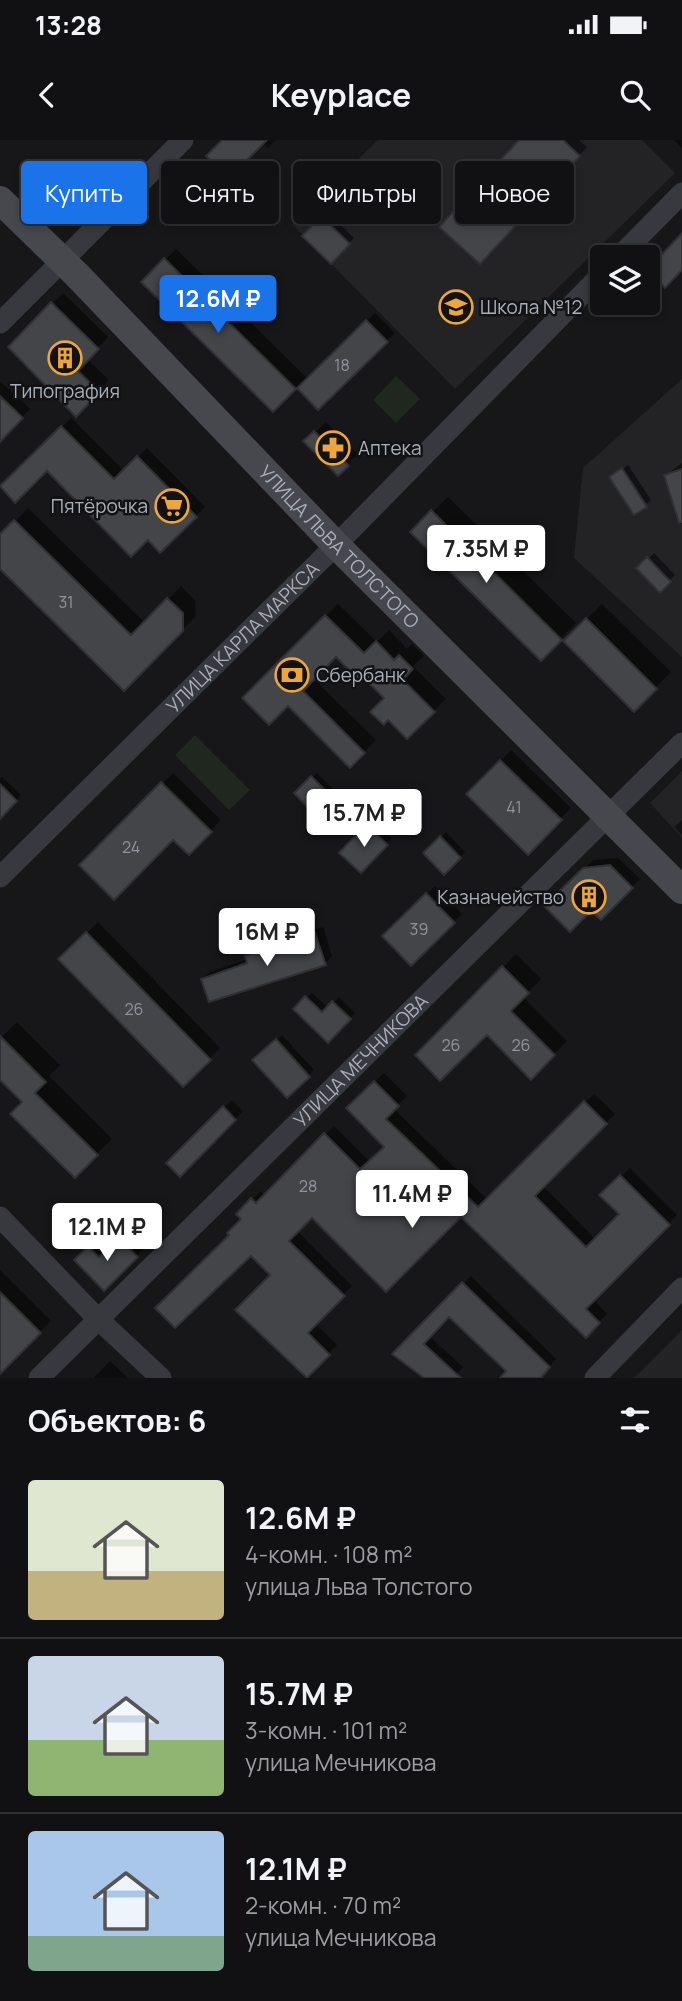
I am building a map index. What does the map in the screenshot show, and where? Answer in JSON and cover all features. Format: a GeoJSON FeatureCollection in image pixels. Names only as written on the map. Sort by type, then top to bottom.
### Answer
{"type":"FeatureCollection","features":[{"type":"Feature","properties":{"kind":"street"},"geometry":{"type":"LineString","coordinates":[[0,323],[183,140]]}},
{"type":"Feature","properties":{"kind":"street"},"geometry":{"type":"LineString","coordinates":[[631,245],[682,193]]}},
{"type":"Feature","properties":{"kind":"street","name":"УЛИЦА ЛЬВА ТОЛСТОГО"},"geometry":{"type":"LineString","coordinates":[[0,200],[336,545],[682,890]]}},
{"type":"Feature","properties":{"kind":"street","name":"УЛИЦА КАРЛА МАРКСА"},"geometry":{"type":"LineString","coordinates":[[0,877],[336,545],[590,286]]}},
{"type":"Feature","properties":{"kind":"street","name":"УЛИЦА МЕЧНИКОВА"},"geometry":{"type":"LineString","coordinates":[[39,1378],[682,743]]}},
{"type":"Feature","properties":{"kind":"street"},"geometry":{"type":"LineString","coordinates":[[0,1217],[97,1318],[161,1378]]}},
{"type":"Feature","properties":{"kind":"street"},"geometry":{"type":"LineString","coordinates":[[595,1378],[682,1288]]}},
{"type":"Feature","properties":{"kind":"shaded area","name":"Школа №12"},"geometry":{"type":"Polygon","coordinates":[[[378,140],[642,140],[675,173],[602,245],[590,245],[590,256],[455,389],[292,224],[441,224],[441,161],[356,161],[378,140]]]}},
{"type":"Feature","properties":{"kind":"shaded area"},"geometry":{"type":"Polygon","coordinates":[[[396,376],[420,399],[396,423],[373,400],[396,376]]]}},
{"type":"Feature","properties":{"kind":"shaded area"},"geometry":{"type":"Polygon","coordinates":[[[682,379],[682,657],[574,558],[583,468],[682,379]]]}},
{"type":"Feature","properties":{"kind":"shaded area"},"geometry":{"type":"Polygon","coordinates":[[[195,735],[250,790],[229,810],[175,755],[195,735]]]}},
{"type":"Feature","properties":{"kind":"shaded area"},"geometry":{"type":"Polygon","coordinates":[[[682,771],[682,838],[650,803],[682,771]]]}},
{"type":"Feature","properties":{"kind":"shaded area"},"geometry":{"type":"Polygon","coordinates":[[[682,1330],[682,1378],[634,1378],[682,1330]]]}},
{"type":"Feature","properties":{"kind":"building"},"geometry":{"type":"Polygon","coordinates":[[[222,140],[267,140],[246,161],[211,161],[206,156],[222,140]]]}},
{"type":"Feature","properties":{"kind":"building"},"geometry":{"type":"Polygon","coordinates":[[[519,140],[563,140],[580,156],[574,162],[500,161],[519,140]]]}},
{"type":"Feature","properties":{"kind":"building"},"geometry":{"type":"Polygon","coordinates":[[[455,210],[455,224],[517,224],[480,264],[439,227],[455,210]]]}},
{"type":"Feature","properties":{"kind":"building"},"geometry":{"type":"Polygon","coordinates":[[[313,224],[329,224],[350,244],[331,264],[302,236],[313,224]]]}},
{"type":"Feature","properties":{"kind":"building"},"geometry":{"type":"Polygon","coordinates":[[[682,233],[682,270],[665,288],[660,282],[660,256],[682,233]]]}},
{"type":"Feature","properties":{"kind":"building"},"geometry":{"type":"Polygon","coordinates":[[[164,258],[296,389],[273,412],[141,282],[164,258]]]}},
{"type":"Feature","properties":{"kind":"building","name":"Типография"},"geometry":{"type":"Polygon","coordinates":[[[51,302],[99,349],[78,371],[100,392],[76,417],[8,347],[51,302]]]}},
{"type":"Feature","properties":{"kind":"building"},"geometry":{"type":"Polygon","coordinates":[[[366,320],[388,342],[318,410],[297,388],[366,320]]]}},
{"type":"Feature","properties":{"kind":"building"},"geometry":{"type":"Polygon","coordinates":[[[0,396],[23,418],[0,442],[0,396]]]}},
{"type":"Feature","properties":{"kind":"building"},"geometry":{"type":"Polygon","coordinates":[[[61,426],[114,479],[137,456],[197,517],[160,553],[148,540],[131,557],[47,471],[15,503],[0,486],[61,426]]]}},
{"type":"Feature","properties":{"kind":"building"},"geometry":{"type":"Polygon","coordinates":[[[314,431],[349,466],[338,476],[303,441],[314,431]]]}},
{"type":"Feature","properties":{"kind":"building"},"geometry":{"type":"Polygon","coordinates":[[[622,468],[647,507],[634,515],[609,477],[622,468]]]}},
{"type":"Feature","properties":{"kind":"building"},"geometry":{"type":"Polygon","coordinates":[[[682,469],[682,522],[679,523],[664,475],[682,469]]]}},
{"type":"Feature","properties":{"kind":"building"},"geometry":{"type":"Polygon","coordinates":[[[431,510],[562,640],[541,661],[410,532],[431,510]]]}},
{"type":"Feature","properties":{"kind":"building"},"geometry":{"type":"Polygon","coordinates":[[[14,520],[131,635],[167,598],[183,613],[183,631],[124,691],[0,569],[0,534],[14,520]]]}},
{"type":"Feature","properties":{"kind":"building"},"geometry":{"type":"Polygon","coordinates":[[[647,557],[671,582],[660,593],[636,568],[647,557]]]}},
{"type":"Feature","properties":{"kind":"building"},"geometry":{"type":"Polygon","coordinates":[[[325,615],[364,653],[376,641],[394,660],[399,655],[413,669],[403,680],[435,712],[407,739],[388,720],[384,725],[370,712],[384,698],[365,679],[361,682],[336,657],[303,691],[365,753],[350,768],[288,706],[269,725],[242,698],[325,615]]]}},
{"type":"Feature","properties":{"kind":"building"},"geometry":{"type":"Polygon","coordinates":[[[586,618],[657,689],[634,712],[563,641],[586,618]]]}},
{"type":"Feature","properties":{"kind":"building"},"geometry":{"type":"Polygon","coordinates":[[[500,760],[562,820],[528,855],[466,794],[500,760]]]}},
{"type":"Feature","properties":{"kind":"building"},"geometry":{"type":"Polygon","coordinates":[[[311,776],[333,798],[315,815],[294,793],[311,776]]]}},
{"type":"Feature","properties":{"kind":"building"},"geometry":{"type":"Polygon","coordinates":[[[161,782],[212,832],[189,855],[173,840],[114,900],[79,865],[161,782]]]}},
{"type":"Feature","properties":{"kind":"building"},"geometry":{"type":"Polygon","coordinates":[[[0,784],[17,801],[0,819],[0,784]]]}},
{"type":"Feature","properties":{"kind":"building"},"geometry":{"type":"Polygon","coordinates":[[[366,824],[388,845],[361,873],[339,853],[366,824]]]}},
{"type":"Feature","properties":{"kind":"building"},"geometry":{"type":"Polygon","coordinates":[[[440,836],[461,858],[444,875],[423,853],[440,836]]]}},
{"type":"Feature","properties":{"kind":"building","name":"Казначейство"},"geometry":{"type":"Polygon","coordinates":[[[610,865],[633,888],[601,920],[591,911],[570,932],[544,906],[583,868],[610,865]]]}},
{"type":"Feature","properties":{"kind":"building"},"geometry":{"type":"Polygon","coordinates":[[[426,893],[455,923],[411,966],[382,936],[426,893]]]}},
{"type":"Feature","properties":{"kind":"building"},"geometry":{"type":"Polygon","coordinates":[[[86,932],[211,1060],[183,1087],[58,959],[86,932]]]}},
{"type":"Feature","properties":{"kind":"building"},"geometry":{"type":"Polygon","coordinates":[[[315,933],[326,965],[209,1002],[201,979],[247,963],[245,956],[315,933]]]}},
{"type":"Feature","properties":{"kind":"building"},"geometry":{"type":"Polygon","coordinates":[[[502,966],[529,993],[511,1011],[555,1055],[531,1080],[487,1035],[440,1081],[415,1055],[502,966]]]}},
{"type":"Feature","properties":{"kind":"building"},"geometry":{"type":"Polygon","coordinates":[[[305,996],[322,1012],[332,1001],[351,1019],[328,1043],[293,1009],[305,996]]]}},
{"type":"Feature","properties":{"kind":"building"},"geometry":{"type":"Polygon","coordinates":[[[0,1036],[46,1082],[35,1093],[98,1155],[75,1178],[10,1114],[22,1102],[0,1080],[0,1036]]]}},
{"type":"Feature","properties":{"kind":"building"},"geometry":{"type":"Polygon","coordinates":[[[276,1039],[310,1077],[287,1098],[252,1060],[276,1039]]]}},
{"type":"Feature","properties":{"kind":"building"},"geometry":{"type":"Polygon","coordinates":[[[374,1081],[399,1106],[386,1119],[478,1207],[584,1101],[607,1124],[535,1196],[586,1247],[619,1214],[599,1195],[620,1175],[670,1225],[586,1309],[600,1323],[586,1338],[461,1217],[386,1292],[312,1218],[289,1241],[345,1296],[308,1333],[330,1355],[307,1378],[235,1310],[270,1275],[251,1256],[175,1328],[155,1308],[229,1235],[227,1233],[241,1219],[236,1214],[251,1198],[256,1203],[324,1133],[360,1169],[384,1147],[346,1108],[374,1081]]]}},
{"type":"Feature","properties":{"kind":"building"},"geometry":{"type":"Polygon","coordinates":[[[223,1106],[236,1120],[180,1177],[166,1163],[223,1106]]]}},
{"type":"Feature","properties":{"kind":"building"},"geometry":{"type":"Polygon","coordinates":[[[119,1238],[138,1257],[104,1291],[74,1260],[88,1246],[99,1257],[119,1238]]]}},
{"type":"Feature","properties":{"kind":"building"},"geometry":{"type":"Polygon","coordinates":[[[462,1282],[550,1367],[541,1378],[500,1378],[506,1371],[449,1317],[424,1344],[461,1378],[424,1378],[392,1354],[462,1282]]]}},
{"type":"Feature","properties":{"kind":"building"},"geometry":{"type":"Polygon","coordinates":[[[0,1292],[41,1333],[0,1374],[0,1292]]]}},
{"type":"Feature","properties":{"kind":"place","name":"Школа №12"},"geometry":{"type":"Point","coordinates":[456,307]}},
{"type":"Feature","properties":{"kind":"place","name":"Типография"},"geometry":{"type":"Point","coordinates":[65,358]}},
{"type":"Feature","properties":{"kind":"place","name":"Аптека"},"geometry":{"type":"Point","coordinates":[333,448]}},
{"type":"Feature","properties":{"kind":"place","name":"Пятёрочка"},"geometry":{"type":"Point","coordinates":[172,506]}},
{"type":"Feature","properties":{"kind":"place","name":"Сбербанк"},"geometry":{"type":"Point","coordinates":[292,675]}},
{"type":"Feature","properties":{"kind":"place","name":"Казначейство"},"geometry":{"type":"Point","coordinates":[589,897]}}]}
